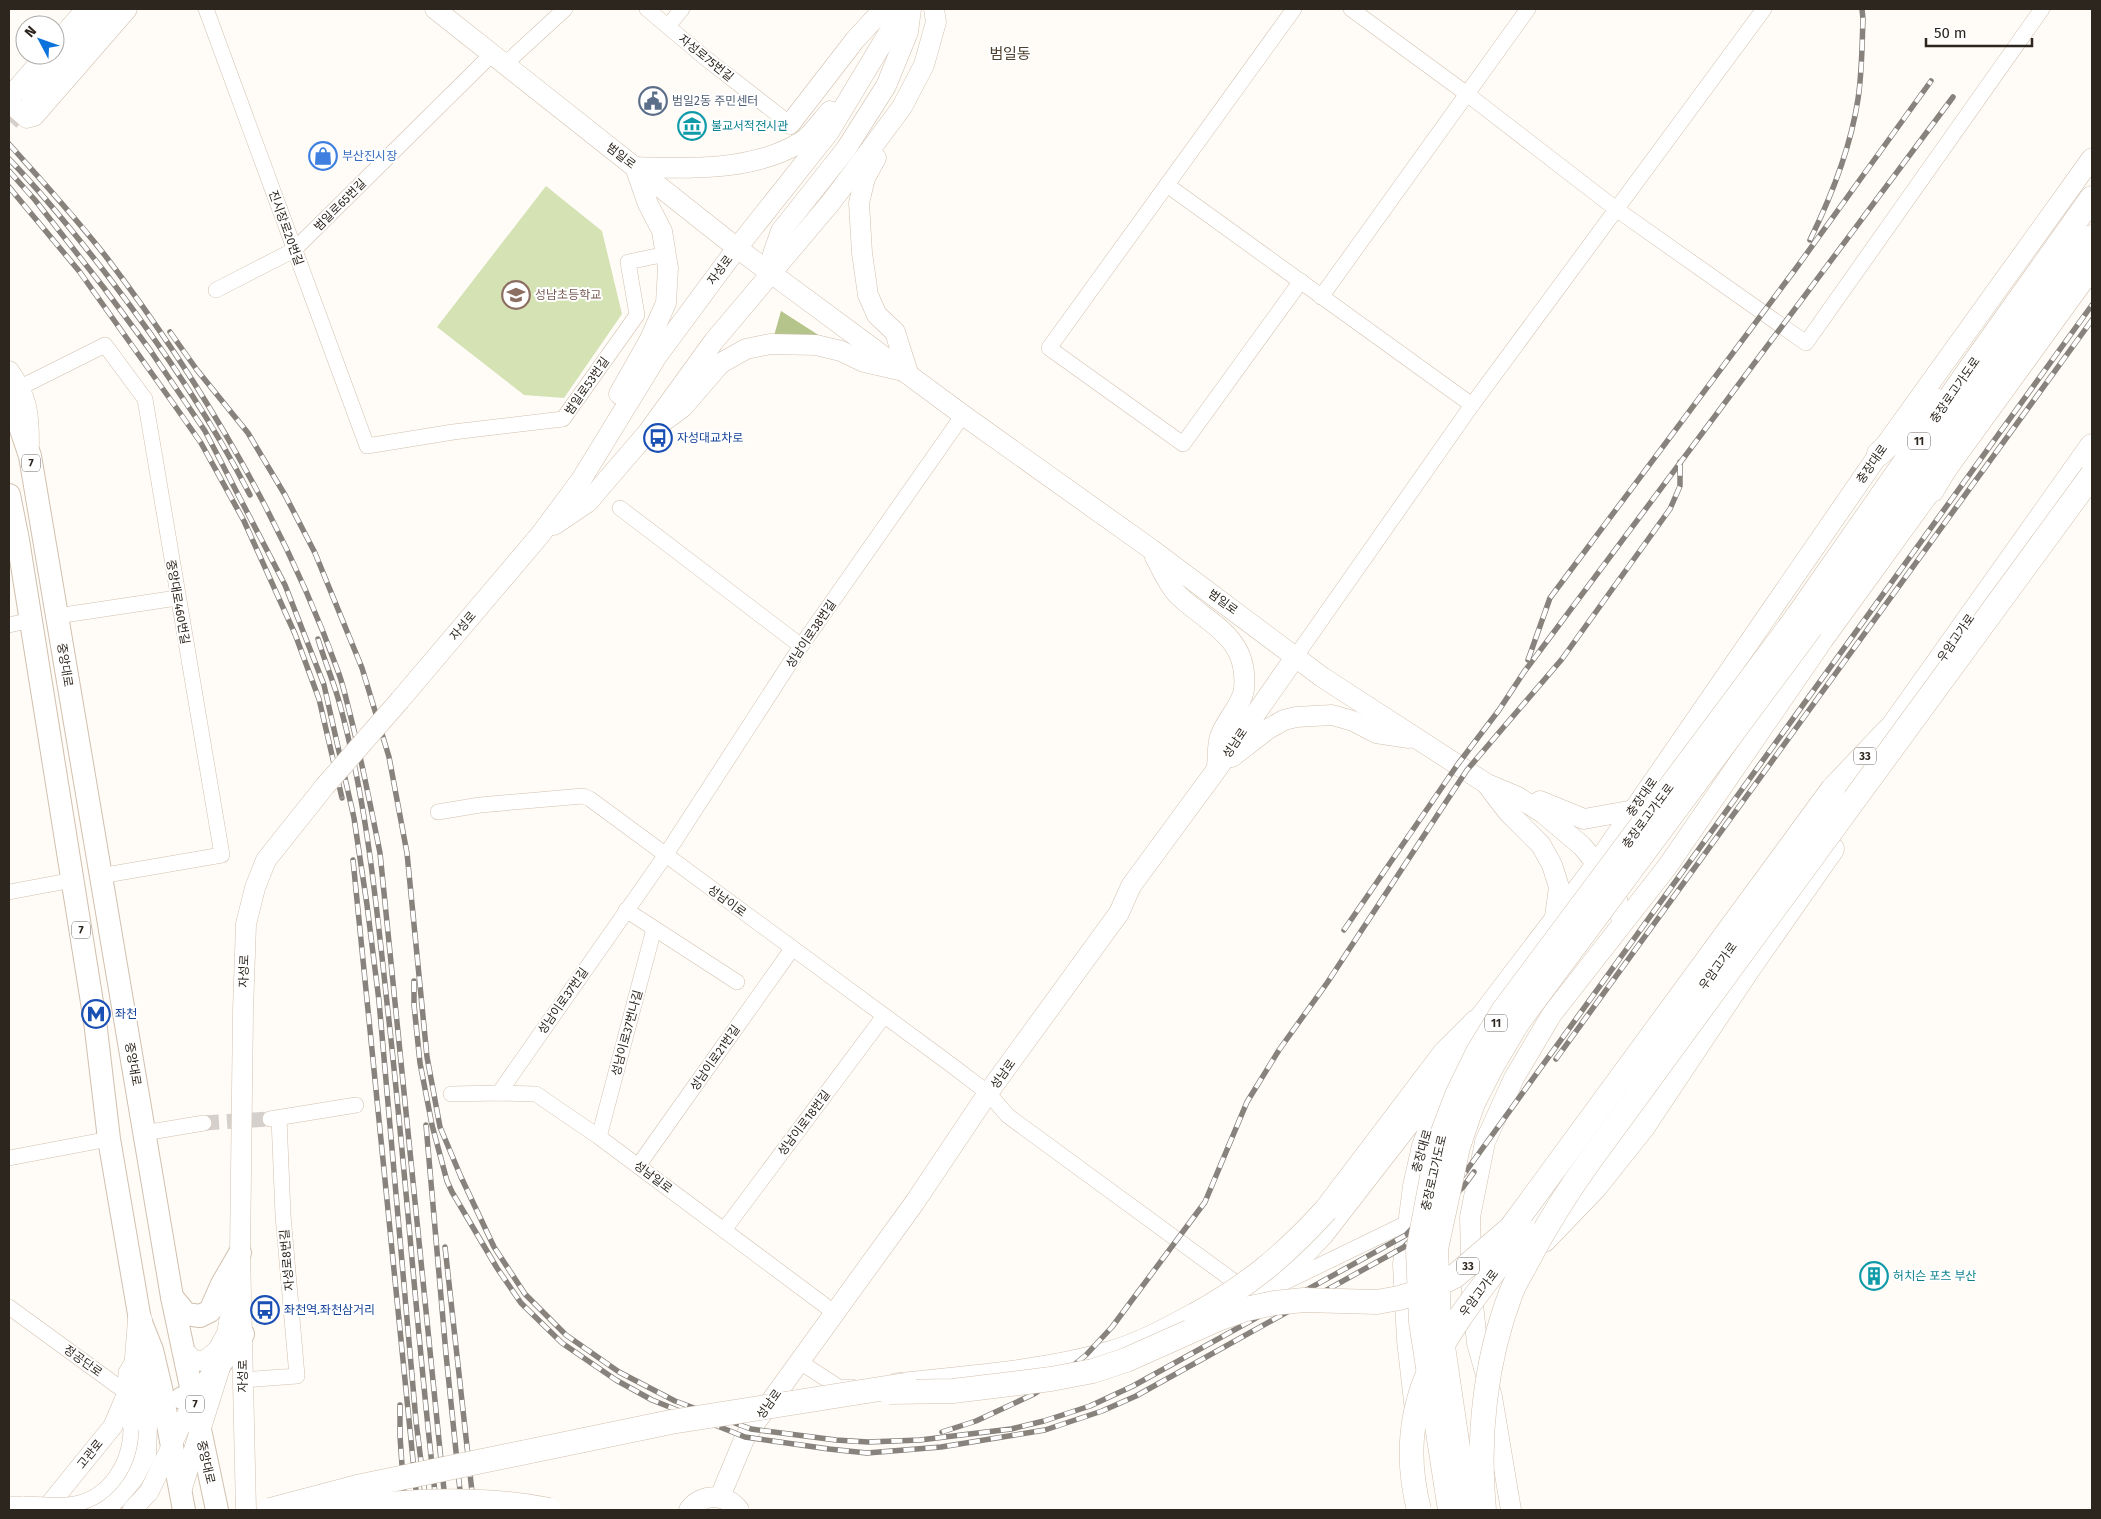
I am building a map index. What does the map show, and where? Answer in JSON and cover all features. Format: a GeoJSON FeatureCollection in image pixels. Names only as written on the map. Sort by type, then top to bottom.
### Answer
{"type":"FeatureCollection","features":[{"type":"Feature","properties":{"kind":"highway","name":"충장로고가도로"},"geometry":{"type":"LineString","coordinates":[[1467,1510],[1439,1319],[1436,1249],[1458,1147],[1473,1103],[1518,1022],[1804,622],[1972,364],[2092,198]]}},
{"type":"Feature","properties":{"kind":"highway","name":"충장로고가도로"},"geometry":{"type":"LineString","coordinates":[[1450,1510],[1421,1322],[1418,1251],[1438,1145],[1457,1095],[1478,1052],[1504,1011],[2024,333],[2092,237]]}},
{"type":"Feature","properties":{"kind":"highway"},"geometry":{"type":"LineString","coordinates":[[1932,490],[2024,333]]}},
{"type":"Feature","properties":{"kind":"highway"},"geometry":{"type":"LineString","coordinates":[[1878,454],[1972,364]]}},
{"type":"Feature","properties":{"kind":"highway","name":"우암고가로"},"geometry":{"type":"LineString","coordinates":[[1484,1510],[1482,1490],[1484,1409],[1493,1351],[1512,1292],[1543,1231],[1590,1159],[1901,726],[2092,446]]}},
{"type":"Feature","properties":{"kind":"highway","name":"우암고가로"},"geometry":{"type":"LineString","coordinates":[[1419,1510],[1411,1460],[1411,1431],[1422,1388],[1438,1350],[1901,726],[2092,475]]}},
{"type":"Feature","properties":{"kind":"highway"},"geometry":{"type":"LineString","coordinates":[[1492,1397],[1496,1350],[1504,1313],[1515,1282],[1544,1239],[1595,1188],[1642,1128],[1748,969],[1861,808],[1901,726]]}},
{"type":"Feature","properties":{"kind":"highway","name":"33"},"geometry":{"type":"LineString","coordinates":[[852,1393],[953,1391],[1093,1371],[1126,1360],[1218,1319],[1246,1309],[1274,1303],[1304,1300],[1377,1302],[1426,1290],[1455,1276],[1511,1228],[1833,789],[1901,726]]}},
{"type":"Feature","properties":{"kind":"highway"},"geometry":{"type":"LineString","coordinates":[[270,1510],[357,1487],[670,1422],[852,1393],[1068,1364],[1130,1344],[1187,1320],[1227,1297],[1264,1271],[1298,1241],[1326,1210],[1445,1053],[1476,1022]]}},
{"type":"Feature","properties":{"kind":"highway"},"geometry":{"type":"LineString","coordinates":[[97,1510],[113,1499],[131,1478],[144,1454],[138,1427],[137,1358],[140,1320]]}},
{"type":"Feature","properties":{"kind":"highway"},"geometry":{"type":"LineString","coordinates":[[321,1510],[426,1502],[490,1503],[549,1510]]}},
{"type":"Feature","properties":{"kind":"main road"},"geometry":{"type":"LineString","coordinates":[[65,33],[86,9]]}},
{"type":"Feature","properties":{"kind":"main road"},"geometry":{"type":"LineString","coordinates":[[31,97],[108,9]]}},
{"type":"Feature","properties":{"kind":"main road"},"geometry":{"type":"LineString","coordinates":[[9,102],[27,118],[34,116],[127,9]]}},
{"type":"Feature","properties":{"kind":"main road","name":"범일로"},"geometry":{"type":"LineString","coordinates":[[435,9],[771,274],[1341,690],[1487,784]]}},
{"type":"Feature","properties":{"kind":"main road"},"geometry":{"type":"LineString","coordinates":[[790,124],[855,40],[877,16],[889,9]]}},
{"type":"Feature","properties":{"kind":"main road","name":"자성로"},"geometry":{"type":"LineString","coordinates":[[246,1510],[242,1380],[235,1334],[240,1253],[242,1010],[246,924],[255,888],[266,860],[325,786],[540,535],[581,480],[657,356],[737,248],[829,132],[903,9]]}},
{"type":"Feature","properties":{"kind":"main road"},"geometry":{"type":"LineString","coordinates":[[771,274],[773,254],[781,231],[846,149],[886,86],[908,32],[912,9]]}},
{"type":"Feature","properties":{"kind":"main road","name":"자성로"},"geometry":{"type":"LineString","coordinates":[[540,535],[588,502],[648,432],[714,342],[832,201],[902,107],[924,65],[936,22],[934,9]]}},
{"type":"Feature","properties":{"kind":"main road"},"geometry":{"type":"LineString","coordinates":[[9,98],[37,65]]}},
{"type":"Feature","properties":{"kind":"main road"},"geometry":{"type":"LineString","coordinates":[[581,480],[602,426],[649,341],[666,304],[668,268],[662,231],[648,204],[635,166],[674,168],[723,165],[774,156],[803,141],[832,108],[860,83]]}},
{"type":"Feature","properties":{"kind":"main road"},"geometry":{"type":"LineString","coordinates":[[879,138],[878,154],[865,178],[858,203],[862,253],[868,295],[878,315],[895,332],[908,373]]}},
{"type":"Feature","properties":{"kind":"main road","name":"충장대로"},"geometry":{"type":"LineString","coordinates":[[1427,1510],[1407,1340],[1403,1264],[1408,1223],[1422,1146],[1445,1086],[1476,1022],[1597,863],[1878,454],[2092,158]]}},
{"type":"Feature","properties":{"kind":"main road"},"geometry":{"type":"LineString","coordinates":[[1512,1510],[1492,1397],[1477,1343],[1472,1294],[1470,1216],[1486,1142],[1514,1078],[1552,1014],[1622,922],[1667,867],[1823,640],[2092,269]]}},
{"type":"Feature","properties":{"kind":"main road"},"geometry":{"type":"LineString","coordinates":[[648,432],[683,407],[721,363],[746,349],[770,344],[816,345],[841,351],[864,362],[908,373]]}},
{"type":"Feature","properties":{"kind":"main road"},"geometry":{"type":"LineString","coordinates":[[9,371],[13,392]]}},
{"type":"Feature","properties":{"kind":"main road","name":"중앙대로"},"geometry":{"type":"LineString","coordinates":[[13,392],[30,456],[172,1297],[217,1510]]}},
{"type":"Feature","properties":{"kind":"main road","name":"7"},"geometry":{"type":"LineString","coordinates":[[9,495],[73,880],[95,1021],[109,1139],[140,1320],[152,1350],[161,1388],[182,1500]]}},
{"type":"Feature","properties":{"kind":"main road"},"geometry":{"type":"LineString","coordinates":[[1150,549],[1178,595],[1223,630],[1240,655],[1244,672],[1244,691],[1220,736],[1217,769]]}},
{"type":"Feature","properties":{"kind":"main road","name":"성남로"},"geometry":{"type":"LineString","coordinates":[[720,1497],[745,1437],[915,1202],[988,1093],[1119,913],[1131,886],[1217,769],[1296,656]]}},
{"type":"Feature","properties":{"kind":"main road"},"geometry":{"type":"LineString","coordinates":[[1217,769],[1268,729],[1284,720],[1296,717],[1332,715],[1353,721],[1376,733],[1417,739]]}},
{"type":"Feature","properties":{"kind":"main road"},"geometry":{"type":"LineString","coordinates":[[1487,784],[1518,797],[1544,814],[1576,840],[1609,879],[1618,898],[1622,922]]}},
{"type":"Feature","properties":{"kind":"main road"},"geometry":{"type":"LineString","coordinates":[[1487,784],[1508,812],[1540,845],[1552,866],[1559,887],[1554,918]]}},
{"type":"Feature","properties":{"kind":"main road"},"geometry":{"type":"LineString","coordinates":[[1518,797],[1544,802],[1584,819],[1634,810]]}},
{"type":"Feature","properties":{"kind":"main road"},"geometry":{"type":"LineString","coordinates":[[1615,836],[1617,844],[1631,859],[1641,863],[1667,867]]}},
{"type":"Feature","properties":{"kind":"main road"},"geometry":{"type":"LineString","coordinates":[[95,1021],[105,1045],[116,1106],[119,1110],[123,1111],[126,1109],[134,1070]]}},
{"type":"Feature","properties":{"kind":"main road"},"geometry":{"type":"LineString","coordinates":[[172,1297],[186,1314],[200,1316],[210,1311],[222,1284],[240,1253]]}},
{"type":"Feature","properties":{"kind":"main road"},"geometry":{"type":"LineString","coordinates":[[182,1349],[193,1360],[205,1362],[235,1334]]}},
{"type":"Feature","properties":{"kind":"main road"},"geometry":{"type":"LineString","coordinates":[[182,1500],[222,1361],[235,1334]]}},
{"type":"Feature","properties":{"kind":"main road"},"geometry":{"type":"LineString","coordinates":[[161,1388],[178,1398],[194,1399],[222,1361]]}},
{"type":"Feature","properties":{"kind":"main road"},"geometry":{"type":"LineString","coordinates":[[689,1510],[700,1500],[710,1497],[720,1497],[729,1501],[739,1510]]}},
{"type":"Feature","properties":{"kind":"street","name":"진시장로20번길"},"geometry":{"type":"LineString","coordinates":[[206,9],[367,446]]}},
{"type":"Feature","properties":{"kind":"street"},"geometry":{"type":"LineString","coordinates":[[498,60],[565,9]]}},
{"type":"Feature","properties":{"kind":"street","name":"자성로75번길"},"geometry":{"type":"LineString","coordinates":[[647,9],[790,124]]}},
{"type":"Feature","properties":{"kind":"street"},"geometry":{"type":"LineString","coordinates":[[668,26],[682,9]]}},
{"type":"Feature","properties":{"kind":"street"},"geometry":{"type":"LineString","coordinates":[[1294,9],[1049,348],[1183,444],[1301,281]]}},
{"type":"Feature","properties":{"kind":"street"},"geometry":{"type":"LineString","coordinates":[[1351,9],[1467,94],[1616,209],[1806,343],[2042,9]]}},
{"type":"Feature","properties":{"kind":"street"},"geometry":{"type":"LineString","coordinates":[[1322,296],[1528,9]]}},
{"type":"Feature","properties":{"kind":"street"},"geometry":{"type":"LineString","coordinates":[[1296,656],[1472,405],[1764,9]]}},
{"type":"Feature","properties":{"kind":"street","name":"범일로65번길"},"geometry":{"type":"LineString","coordinates":[[216,290],[294,250],[498,60]]}},
{"type":"Feature","properties":{"kind":"street"},"geometry":{"type":"LineString","coordinates":[[1167,185],[1472,405]]}},
{"type":"Feature","properties":{"kind":"street","name":"범일로53번길"},"geometry":{"type":"LineString","coordinates":[[367,446],[454,432],[563,418],[637,315],[628,262],[666,254]]}},
{"type":"Feature","properties":{"kind":"street","name":"중앙대로460번길"},"geometry":{"type":"LineString","coordinates":[[13,392],[105,345],[144,399],[222,855],[100,876]]}},
{"type":"Feature","properties":{"kind":"street","name":"성남이로38번길"},"geometry":{"type":"LineString","coordinates":[[665,856],[801,646],[963,415]]}},
{"type":"Feature","properties":{"kind":"street"},"geometry":{"type":"LineString","coordinates":[[620,508],[801,646]]}},
{"type":"Feature","properties":{"kind":"street"},"geometry":{"type":"LineString","coordinates":[[57,616],[177,598]]}},
{"type":"Feature","properties":{"kind":"street"},"geometry":{"type":"LineString","coordinates":[[9,625],[31,620]]}},
{"type":"Feature","properties":{"kind":"street","name":"성남이로"},"geometry":{"type":"LineString","coordinates":[[438,812],[480,805],[583,796],[590,799],[988,1093],[1008,1116],[1239,1285]]}},
{"type":"Feature","properties":{"kind":"street","name":"성남이로37번길"},"geometry":{"type":"LineString","coordinates":[[499,1093],[665,856]]}},
{"type":"Feature","properties":{"kind":"street"},"geometry":{"type":"LineString","coordinates":[[9,892],[73,880]]}},
{"type":"Feature","properties":{"kind":"street"},"geometry":{"type":"LineString","coordinates":[[626,910],[737,982]]}},
{"type":"Feature","properties":{"kind":"street","name":"성남이로37번나길"},"geometry":{"type":"LineString","coordinates":[[599,1137],[654,929]]}},
{"type":"Feature","properties":{"kind":"street","name":"성남이로21번길"},"geometry":{"type":"LineString","coordinates":[[638,1166],[792,949]]}},
{"type":"Feature","properties":{"kind":"street","name":"성남이로18번길"},"geometry":{"type":"LineString","coordinates":[[724,1230],[884,1016]]}},
{"type":"Feature","properties":{"kind":"street"},"geometry":{"type":"LineString","coordinates":[[800,1362],[840,1388],[1046,1363],[1110,1349],[1165,1326],[1239,1285],[1286,1270],[1304,1258],[1325,1237],[1422,1112],[1445,1086]]}},
{"type":"Feature","properties":{"kind":"street","name":"성남일로"},"geometry":{"type":"LineString","coordinates":[[451,1094],[536,1094],[599,1137],[835,1313]]}},
{"type":"Feature","properties":{"kind":"street","name":"자성로8번길"},"geometry":{"type":"LineString","coordinates":[[242,1380],[297,1376],[274,1119],[356,1105]]}},
{"type":"Feature","properties":{"kind":"street"},"geometry":{"type":"LineString","coordinates":[[144,1132],[204,1123]]}},
{"type":"Feature","properties":{"kind":"street"},"geometry":{"type":"LineString","coordinates":[[9,1158],[109,1139]]}},
{"type":"Feature","properties":{"kind":"street"},"geometry":{"type":"LineString","coordinates":[[781,1387],[808,1404],[1066,1372],[1170,1339],[1408,1223]]}},
{"type":"Feature","properties":{"kind":"street","name":"정공단로"},"geometry":{"type":"LineString","coordinates":[[9,1307],[127,1393]]}},
{"type":"Feature","properties":{"kind":"street"},"geometry":{"type":"LineString","coordinates":[[9,1504],[69,1505],[98,1496],[120,1473],[138,1427],[127,1393],[128,1373],[137,1358]]}},
{"type":"Feature","properties":{"kind":"street","name":"고관로"},"geometry":{"type":"LineString","coordinates":[[44,1510],[113,1426],[127,1393]]}},
{"type":"Feature","properties":{"kind":"street"},"geometry":{"type":"LineString","coordinates":[[132,1510],[149,1492],[194,1399]]}},
{"type":"Feature","properties":{"kind":"green space"},"geometry":{"type":"Polygon","coordinates":[[[546,186],[602,231],[622,314],[564,398],[524,395],[437,327],[546,186]]]}},
{"type":"Feature","properties":{"kind":"green space"},"geometry":{"type":"Polygon","coordinates":[[[781,311],[820,336],[774,336],[781,311]]]}},
{"type":"Feature","properties":{"kind":"tunnel"},"geometry":{"type":"LineString","coordinates":[[9,121],[30,98]]}},
{"type":"Feature","properties":{"kind":"tunnel"},"geometry":{"type":"LineString","coordinates":[[204,1123],[270,1119]]}},
{"type":"Feature","properties":{"kind":"railway"},"geometry":{"type":"LineString","coordinates":[[1810,240],[1839,171],[1855,117],[1861,69],[1862,9]]}},
{"type":"Feature","properties":{"kind":"railway"},"geometry":{"type":"LineString","coordinates":[[1528,660],[1550,598],[1797,267],[1931,81]]}},
{"type":"Feature","properties":{"kind":"railway"},"geometry":{"type":"LineString","coordinates":[[1344,930],[1524,672],[1953,97]]}},
{"type":"Feature","properties":{"kind":"railway"},"geometry":{"type":"LineString","coordinates":[[9,144],[107,258],[176,355],[208,406],[239,457],[294,564],[341,679],[359,751],[380,853],[446,1510]]}},
{"type":"Feature","properties":{"kind":"railway"},"geometry":{"type":"LineString","coordinates":[[9,159],[72,230],[146,328],[201,409],[250,495]]}},
{"type":"Feature","properties":{"kind":"railway"},"geometry":{"type":"LineString","coordinates":[[9,171],[35,200],[104,288],[150,350],[205,431],[285,585],[324,685],[354,818],[379,1001],[416,1421],[427,1510]]}},
{"type":"Feature","properties":{"kind":"railway"},"geometry":{"type":"LineString","coordinates":[[9,187],[79,271],[175,406],[201,443],[244,521],[295,634],[319,699],[342,798]]}},
{"type":"Feature","properties":{"kind":"railway"},"geometry":{"type":"LineString","coordinates":[[170,332],[197,370],[248,433],[285,495],[315,553],[362,668],[389,757],[407,853],[427,1057],[440,1127],[494,1247],[525,1294],[566,1335],[619,1372],[675,1401],[751,1429],[836,1440],[868,1442],[920,1440],[1011,1429],[1044,1421],[1090,1406],[1133,1386],[1406,1235],[1464,1174],[2092,305]]}},
{"type":"Feature","properties":{"kind":"railway"},"geometry":{"type":"LineString","coordinates":[[1556,1059],[2092,320]]}},
{"type":"Feature","properties":{"kind":"railway"},"geometry":{"type":"LineString","coordinates":[[942,1432],[976,1421],[1034,1394],[1057,1379],[1086,1355],[1112,1327],[1205,1202],[1247,1102],[1279,1050],[1327,983],[1467,770],[1562,659],[1670,509],[1680,486],[1680,462]]}},
{"type":"Feature","properties":{"kind":"railway"},"geometry":{"type":"LineString","coordinates":[[318,639],[338,698],[348,738],[357,778],[370,858],[395,1082],[437,1510]]}},
{"type":"Feature","properties":{"kind":"railway"},"geometry":{"type":"LineString","coordinates":[[353,860],[418,1510]]}},
{"type":"Feature","properties":{"kind":"railway"},"geometry":{"type":"LineString","coordinates":[[414,981],[414,1005],[420,1063],[432,1125],[447,1181],[497,1268],[521,1303],[562,1343],[616,1380],[652,1400],[745,1437],[867,1453],[941,1447],[1045,1430],[1102,1411],[1136,1396],[1404,1247],[1463,1187],[1474,1172]]}},
{"type":"Feature","properties":{"kind":"railway"},"geometry":{"type":"LineString","coordinates":[[426,1125],[462,1510]]}},
{"type":"Feature","properties":{"kind":"railway"},"geometry":{"type":"LineString","coordinates":[[445,1247],[474,1510]]}},
{"type":"Feature","properties":{"kind":"railway"},"geometry":{"type":"LineString","coordinates":[[400,1405],[405,1510]]}},
{"type":"Feature","properties":{"kind":"place","name":"범일2동 주민센터"},"geometry":{"type":"Point","coordinates":[653,101]}},
{"type":"Feature","properties":{"kind":"place","name":"불교서적전시관"},"geometry":{"type":"Point","coordinates":[692,126]}},
{"type":"Feature","properties":{"kind":"place","name":"부산진시장"},"geometry":{"type":"Point","coordinates":[323,156]}},
{"type":"Feature","properties":{"kind":"place","name":"성남초등학교"},"geometry":{"type":"Point","coordinates":[516,295]}},
{"type":"Feature","properties":{"kind":"place","name":"자성대교차로"},"geometry":{"type":"Point","coordinates":[658,438]}},
{"type":"Feature","properties":{"kind":"place","name":"좌천"},"geometry":{"type":"Point","coordinates":[96,1014]}},
{"type":"Feature","properties":{"kind":"place","name":"허치슨 포츠 부산"},"geometry":{"type":"Point","coordinates":[1874,1276]}},
{"type":"Feature","properties":{"kind":"place","name":"좌천역.좌천삼거리"},"geometry":{"type":"Point","coordinates":[265,1310]}},
{"type":"Feature","properties":{"kind":"district","name":"범일동"},"geometry":{"type":"Point","coordinates":[1010,54]}}]}
